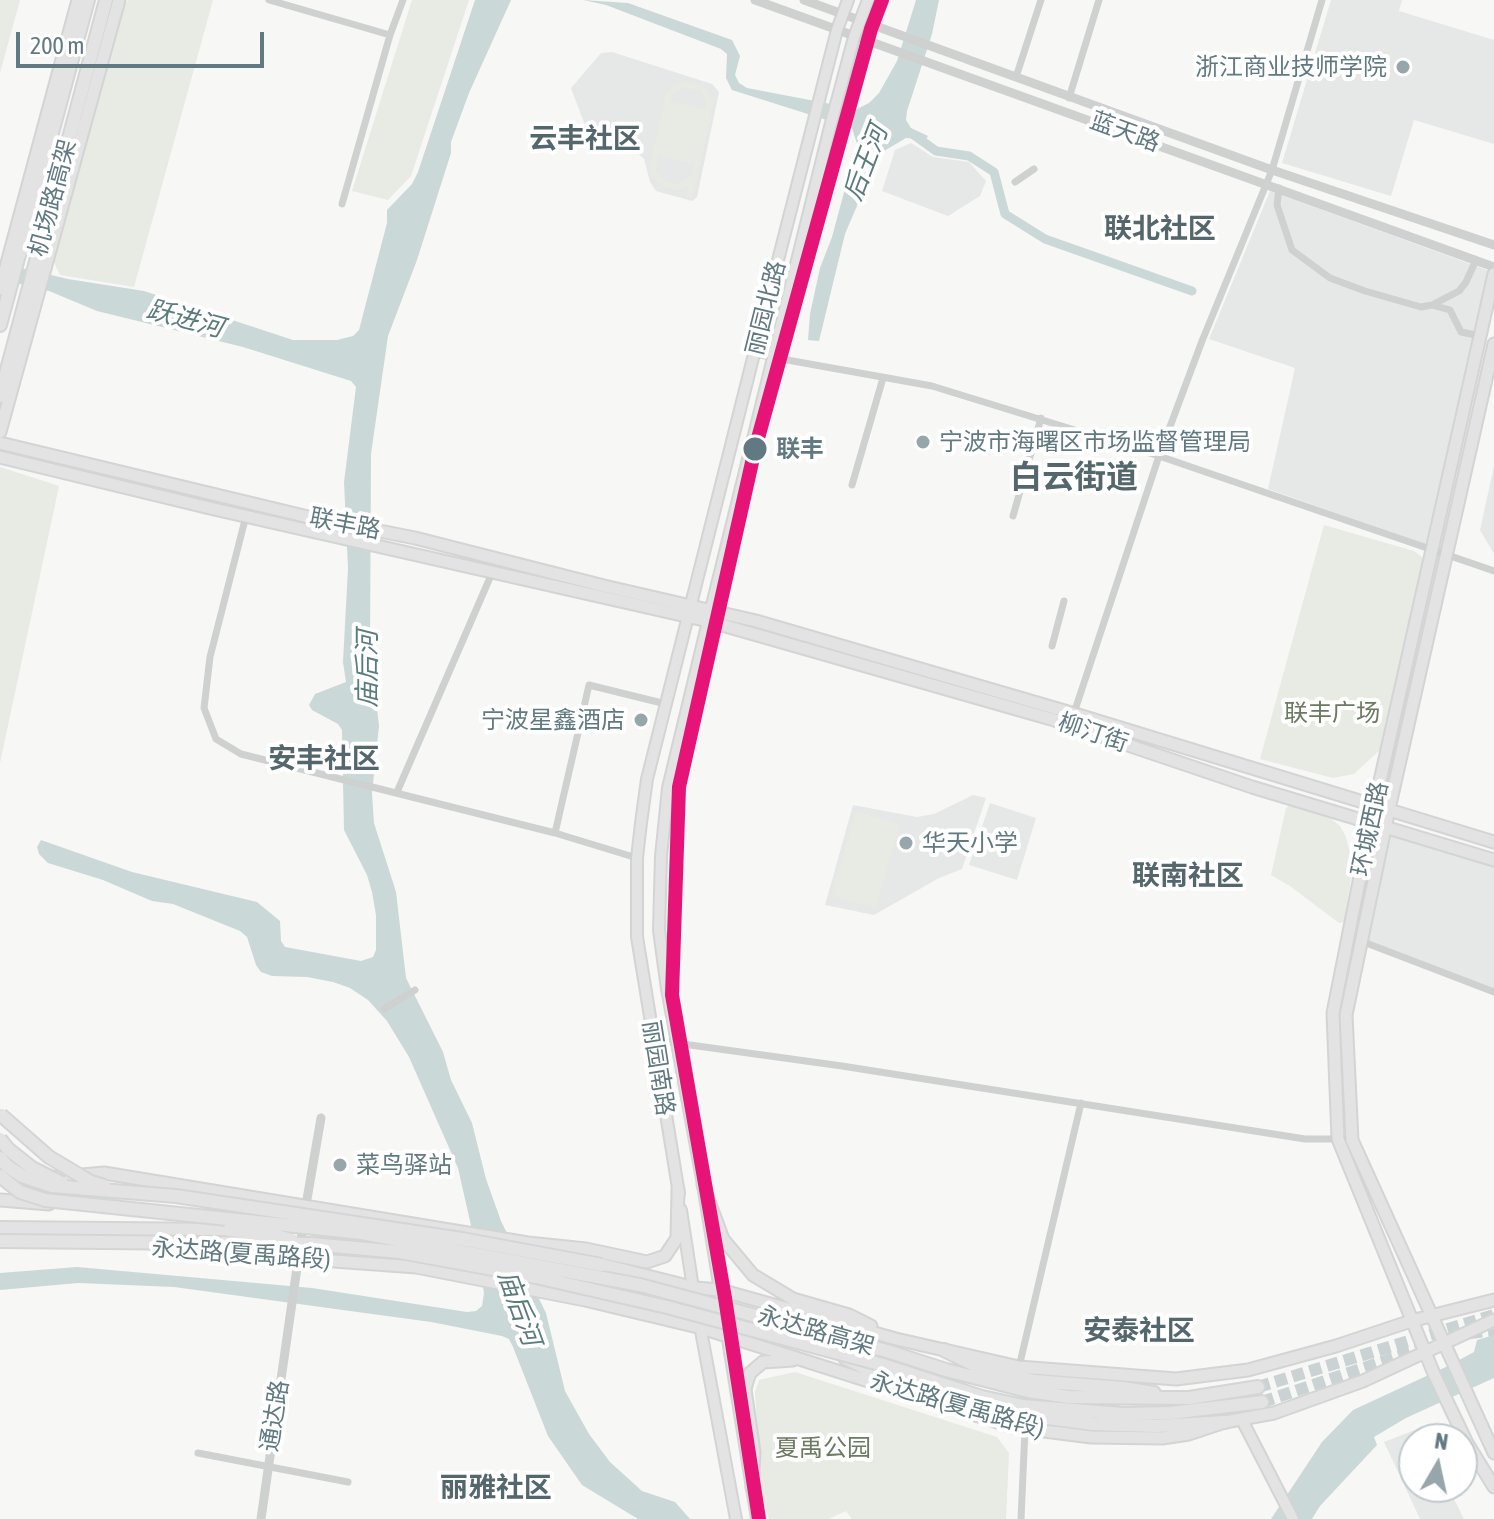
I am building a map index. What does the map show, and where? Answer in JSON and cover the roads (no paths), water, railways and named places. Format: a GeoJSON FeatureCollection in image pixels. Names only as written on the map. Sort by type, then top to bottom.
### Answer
{"type":"FeatureCollection","features":[{"type":"Feature","properties":{"kind":"highway","name":"机场路高架"},"geometry":{"type":"LineString","coordinates":[[0,325],[88,0]]}},
{"type":"Feature","properties":{"kind":"highway","name":"机场路高架"},"geometry":{"type":"LineString","coordinates":[[0,396],[115,2]]}},
{"type":"Feature","properties":{"kind":"highway"},"geometry":{"type":"LineString","coordinates":[[0,1115],[49,1157],[91,1182],[131,1195],[232,1218]]}},
{"type":"Feature","properties":{"kind":"highway"},"geometry":{"type":"LineString","coordinates":[[0,1139],[32,1168],[72,1188]]}},
{"type":"Feature","properties":{"kind":"highway"},"geometry":{"type":"LineString","coordinates":[[0,1158],[22,1176],[52,1186],[176,1196],[462,1239],[602,1265],[693,1288]]}},
{"type":"Feature","properties":{"kind":"highway"},"geometry":{"type":"LineString","coordinates":[[0,1176],[20,1192],[45,1200],[232,1218]]}},
{"type":"Feature","properties":{"kind":"highway","name":"永达路高架"},"geometry":{"type":"LineString","coordinates":[[232,1218],[362,1233],[640,1285],[1028,1391],[1110,1399],[1189,1398],[1258,1387]]}},
{"type":"Feature","properties":{"kind":"highway"},"geometry":{"type":"LineString","coordinates":[[0,1228],[229,1230],[269,1234],[311,1244]]}},
{"type":"Feature","properties":{"kind":"highway"},"geometry":{"type":"LineString","coordinates":[[0,1239],[311,1244]]}},
{"type":"Feature","properties":{"kind":"highway","name":"永达路高架"},"geometry":{"type":"LineString","coordinates":[[311,1244],[400,1252],[536,1277],[828,1349],[882,1371],[1023,1406],[1123,1414],[1170,1413],[1262,1402]]}},
{"type":"Feature","properties":{"kind":"highway"},"geometry":{"type":"LineString","coordinates":[[944,1350],[983,1369],[1035,1381],[1123,1388],[1189,1398]]}},
{"type":"Feature","properties":{"kind":"highway"},"geometry":{"type":"LineString","coordinates":[[882,1371],[967,1402],[1017,1414],[1157,1426],[1225,1422]]}},
{"type":"Feature","properties":{"kind":"main road"},"geometry":{"type":"LineString","coordinates":[[1,284],[78,0]]}},
{"type":"Feature","properties":{"kind":"main road","name":"丽园北路"},"geometry":{"type":"LineString","coordinates":[[689,611],[837,30],[848,0]]}},
{"type":"Feature","properties":{"kind":"main road","name":"丽园北路"},"geometry":{"type":"LineString","coordinates":[[709,615],[830,127],[854,37],[868,0]]}},
{"type":"Feature","properties":{"kind":"main road"},"geometry":{"type":"LineString","coordinates":[[0,432],[115,2]]}},
{"type":"Feature","properties":{"kind":"main road","name":"环城西路"},"geometry":{"type":"LineString","coordinates":[[1494,274],[1371,821],[1333,1013],[1338,1139],[1434,1374],[1467,1443],[1494,1487]]}},
{"type":"Feature","properties":{"kind":"main road","name":"环城西路"},"geometry":{"type":"LineString","coordinates":[[1494,344],[1346,1015],[1352,1140],[1494,1453]]}},
{"type":"Feature","properties":{"kind":"main road","name":"联丰路"},"geometry":{"type":"LineString","coordinates":[[0,443],[305,522],[421,556],[689,611]]}},
{"type":"Feature","properties":{"kind":"main road","name":"联丰路"},"geometry":{"type":"LineString","coordinates":[[0,457],[246,516],[415,538],[689,611]]}},
{"type":"Feature","properties":{"kind":"main road","name":"柳汀街"},"geometry":{"type":"LineString","coordinates":[[689,611],[1389,809],[1494,842]]}},
{"type":"Feature","properties":{"kind":"main road","name":"丽园南路"},"geometry":{"type":"LineString","coordinates":[[689,611],[647,779],[637,858],[637,937],[693,1288],[736,1519]]}},
{"type":"Feature","properties":{"kind":"main road","name":"丽园南路"},"geometry":{"type":"LineString","coordinates":[[709,615],[668,788],[661,856],[659,930],[757,1519]]}},
{"type":"Feature","properties":{"kind":"main road","name":"柳汀街"},"geometry":{"type":"LineString","coordinates":[[1072,720],[1252,787],[1387,825],[1494,860]]}},
{"type":"Feature","properties":{"kind":"main road"},"geometry":{"type":"LineString","coordinates":[[0,1182],[104,1173],[476,1235],[586,1249],[647,1262],[665,1256],[677,1238],[678,1189]]}},
{"type":"Feature","properties":{"kind":"main road"},"geometry":{"type":"LineString","coordinates":[[703,1185],[723,1239],[753,1275],[793,1299],[849,1315],[896,1339]]}},
{"type":"Feature","properties":{"kind":"main road","name":"永达路(夏禹路段)"},"geometry":{"type":"LineString","coordinates":[[0,1200],[304,1222],[480,1248],[693,1288],[720,1290],[896,1339],[1019,1367],[1176,1379],[1248,1370],[1431,1315],[1494,1300]]}},
{"type":"Feature","properties":{"kind":"main road","name":"永达路(夏禹路段)"},"geometry":{"type":"LineString","coordinates":[[0,1239],[416,1267],[702,1328],[1025,1429],[1091,1437],[1162,1438],[1274,1413],[1427,1354],[1494,1320]]}},
{"type":"Feature","properties":{"kind":"main road"},"geometry":{"type":"LineString","coordinates":[[752,1488],[754,1452],[745,1389],[750,1373],[763,1362],[787,1359],[817,1363]]}},
{"type":"Feature","properties":{"kind":"main road"},"geometry":{"type":"LineString","coordinates":[[1242,1420],[1293,1519]]}},
{"type":"Feature","properties":{"kind":"street"},"geometry":{"type":"LineString","coordinates":[[269,0],[390,35]]}},
{"type":"Feature","properties":{"kind":"street"},"geometry":{"type":"LineString","coordinates":[[342,204],[390,35],[403,0]]}},
{"type":"Feature","properties":{"kind":"street","name":"蓝天路"},"geometry":{"type":"LineString","coordinates":[[755,0],[1494,267]]}},
{"type":"Feature","properties":{"kind":"street","name":"蓝天路"},"geometry":{"type":"LineString","coordinates":[[804,0],[1069,98],[1494,245]]}},
{"type":"Feature","properties":{"kind":"street"},"geometry":{"type":"LineString","coordinates":[[1016,77],[1041,0]]}},
{"type":"Feature","properties":{"kind":"street"},"geometry":{"type":"LineString","coordinates":[[1069,98],[1099,0]]}},
{"type":"Feature","properties":{"kind":"street"},"geometry":{"type":"LineString","coordinates":[[1072,720],[1159,456],[1272,170],[1322,0]]}},
{"type":"Feature","properties":{"kind":"street"},"geometry":{"type":"LineString","coordinates":[[1015,182],[1034,169]]}},
{"type":"Feature","properties":{"kind":"street"},"geometry":{"type":"LineString","coordinates":[[1279,188],[1277,205],[1292,250],[1330,278],[1365,291],[1421,307],[1432,305],[1459,291],[1476,260]]}},
{"type":"Feature","properties":{"kind":"street"},"geometry":{"type":"LineString","coordinates":[[1432,305],[1450,310],[1461,332],[1480,336]]}},
{"type":"Feature","properties":{"kind":"street"},"geometry":{"type":"LineString","coordinates":[[754,354],[932,386],[1159,456],[1494,571]]}},
{"type":"Feature","properties":{"kind":"street"},"geometry":{"type":"LineString","coordinates":[[852,485],[883,378]]}},
{"type":"Feature","properties":{"kind":"street"},"geometry":{"type":"LineString","coordinates":[[1013,516],[1041,418]]}},
{"type":"Feature","properties":{"kind":"street"},"geometry":{"type":"LineString","coordinates":[[246,516],[210,657],[204,708],[216,739],[241,754],[555,833],[637,858]]}},
{"type":"Feature","properties":{"kind":"street"},"geometry":{"type":"LineString","coordinates":[[399,793],[492,573]]}},
{"type":"Feature","properties":{"kind":"street"},"geometry":{"type":"LineString","coordinates":[[1052,646],[1064,601]]}},
{"type":"Feature","properties":{"kind":"street"},"geometry":{"type":"LineString","coordinates":[[555,833],[589,685],[666,704]]}},
{"type":"Feature","properties":{"kind":"street"},"geometry":{"type":"LineString","coordinates":[[1361,941],[1494,992]]}},
{"type":"Feature","properties":{"kind":"street"},"geometry":{"type":"LineString","coordinates":[[384,1009],[415,990]]}},
{"type":"Feature","properties":{"kind":"street"},"geometry":{"type":"LineString","coordinates":[[654,1040],[1305,1139],[1352,1140]]}},
{"type":"Feature","properties":{"kind":"street"},"geometry":{"type":"LineString","coordinates":[[1019,1367],[1081,1103]]}},
{"type":"Feature","properties":{"kind":"street","name":"通达路"},"geometry":{"type":"LineString","coordinates":[[261,1519],[321,1118]]}},
{"type":"Feature","properties":{"kind":"street"},"geometry":{"type":"LineString","coordinates":[[1021,1519],[1025,1429]]}},
{"type":"Feature","properties":{"kind":"street"},"geometry":{"type":"LineString","coordinates":[[198,1453],[348,1482]]}},
{"type":"Feature","properties":{"kind":"water"},"geometry":{"type":"Polygon","coordinates":[[[475,0],[511,0],[469,93],[451,142],[451,153],[417,260],[388,336],[371,454],[370,647],[379,726],[372,793],[374,823],[396,892],[406,978],[443,1052],[451,1080],[472,1123],[486,1179],[501,1221],[546,1313],[565,1391],[589,1434],[610,1462],[642,1491],[675,1502],[690,1519],[638,1519],[582,1485],[548,1436],[513,1347],[509,1339],[502,1336],[431,1322],[174,1287],[78,1283],[0,1290],[0,1273],[77,1267],[312,1288],[467,1312],[476,1311],[482,1306],[484,1293],[479,1261],[458,1168],[409,1057],[387,1021],[368,1000],[350,988],[333,982],[307,977],[272,976],[261,972],[247,937],[240,931],[173,904],[152,901],[103,880],[48,863],[37,847],[41,840],[132,872],[257,902],[280,921],[281,941],[285,947],[361,961],[373,957],[376,950],[376,915],[372,892],[367,875],[344,830],[342,730],[309,705],[315,694],[346,682],[343,662],[348,568],[344,482],[356,387],[351,381],[243,347],[97,311],[49,291],[0,279],[0,263],[68,279],[144,291],[293,340],[337,340],[353,336],[359,330],[387,223],[387,210],[412,184],[418,172],[475,0]]]}},
{"type":"Feature","properties":{"kind":"water","name":"后王河"},"geometry":{"type":"Polygon","coordinates":[[[583,0],[628,3],[732,40],[740,56],[735,75],[739,83],[747,88],[857,109],[879,93],[897,61],[916,0],[939,0],[906,120],[911,128],[928,136],[923,144],[917,139],[906,138],[879,154],[845,234],[819,341],[808,340],[810,314],[820,268],[832,237],[857,144],[852,128],[732,90],[726,78],[727,54],[721,49],[606,5],[583,0]]]}},
{"type":"Feature","properties":{"kind":"water"},"geometry":{"type":"Polygon","coordinates":[[[1494,1335],[1494,1378],[1406,1418],[1374,1437],[1377,1445],[1320,1506],[1312,1519],[1271,1519],[1322,1442],[1353,1410],[1448,1366],[1474,1352],[1477,1340],[1494,1335]]]}},
{"type":"Feature","properties":{"kind":"waterway"},"geometry":{"type":"LineString","coordinates":[[914,135],[936,151],[969,156],[994,172],[1005,214],[1045,239],[1192,291]]}},
{"type":"Feature","properties":{"kind":"tunnel"},"geometry":{"type":"LineString","coordinates":[[1258,1387],[1494,1315]]}},
{"type":"Feature","properties":{"kind":"tunnel"},"geometry":{"type":"LineString","coordinates":[[1470,1333],[1494,1330]]}},
{"type":"Feature","properties":{"kind":"tunnel"},"geometry":{"type":"LineString","coordinates":[[1262,1402],[1430,1346]]}},
{"type":"Feature","properties":{"kind":"place","name":"浙江商业技师学院"},"geometry":{"type":"Point","coordinates":[1403,67]}},
{"type":"Feature","properties":{"kind":"place","name":"宁波市海曙区市场监督管理局"},"geometry":{"type":"Point","coordinates":[923,442]}},
{"type":"Feature","properties":{"kind":"place","name":"联丰"},"geometry":{"type":"Point","coordinates":[755,449]}},
{"type":"Feature","properties":{"kind":"place","name":"宁波星鑫酒店"},"geometry":{"type":"Point","coordinates":[641,720]}},
{"type":"Feature","properties":{"kind":"place","name":"华天小学"},"geometry":{"type":"Point","coordinates":[906,843]}},
{"type":"Feature","properties":{"kind":"place","name":"菜鸟驿站"},"geometry":{"type":"Point","coordinates":[340,1165]}},
{"type":"Feature","properties":{"kind":"district","name":"云丰社区"},"geometry":{"type":"Point","coordinates":[585,139]}},
{"type":"Feature","properties":{"kind":"district","name":"联北社区"},"geometry":{"type":"Point","coordinates":[1160,229]}},
{"type":"Feature","properties":{"kind":"district","name":"白云街道"},"geometry":{"type":"Point","coordinates":[1074,478]}},
{"type":"Feature","properties":{"kind":"district","name":"安丰社区"},"geometry":{"type":"Point","coordinates":[324,759]}},
{"type":"Feature","properties":{"kind":"district","name":"联南社区"},"geometry":{"type":"Point","coordinates":[1188,876]}},
{"type":"Feature","properties":{"kind":"district","name":"安泰社区"},"geometry":{"type":"Point","coordinates":[1139,1331]}},
{"type":"Feature","properties":{"kind":"district","name":"丽雅社区"},"geometry":{"type":"Point","coordinates":[496,1488]}},
{"type":"Feature","properties":{"kind":"water label","name":"跃进河"},"geometry":{"type":"Point","coordinates":[185,319]}},
{"type":"Feature","properties":{"kind":"water label","name":"庙后河"},"geometry":{"type":"Point","coordinates":[368,669]}},
{"type":"Feature","properties":{"kind":"water label","name":"庙后河"},"geometry":{"type":"Point","coordinates":[519,1308]}},
{"type":"Feature","properties":{"kind":"park label","name":"联丰广场"},"geometry":{"type":"Point","coordinates":[1332,713]}},
{"type":"Feature","properties":{"kind":"park label","name":"夏禹公园"},"geometry":{"type":"Point","coordinates":[823,1448]}}]}
